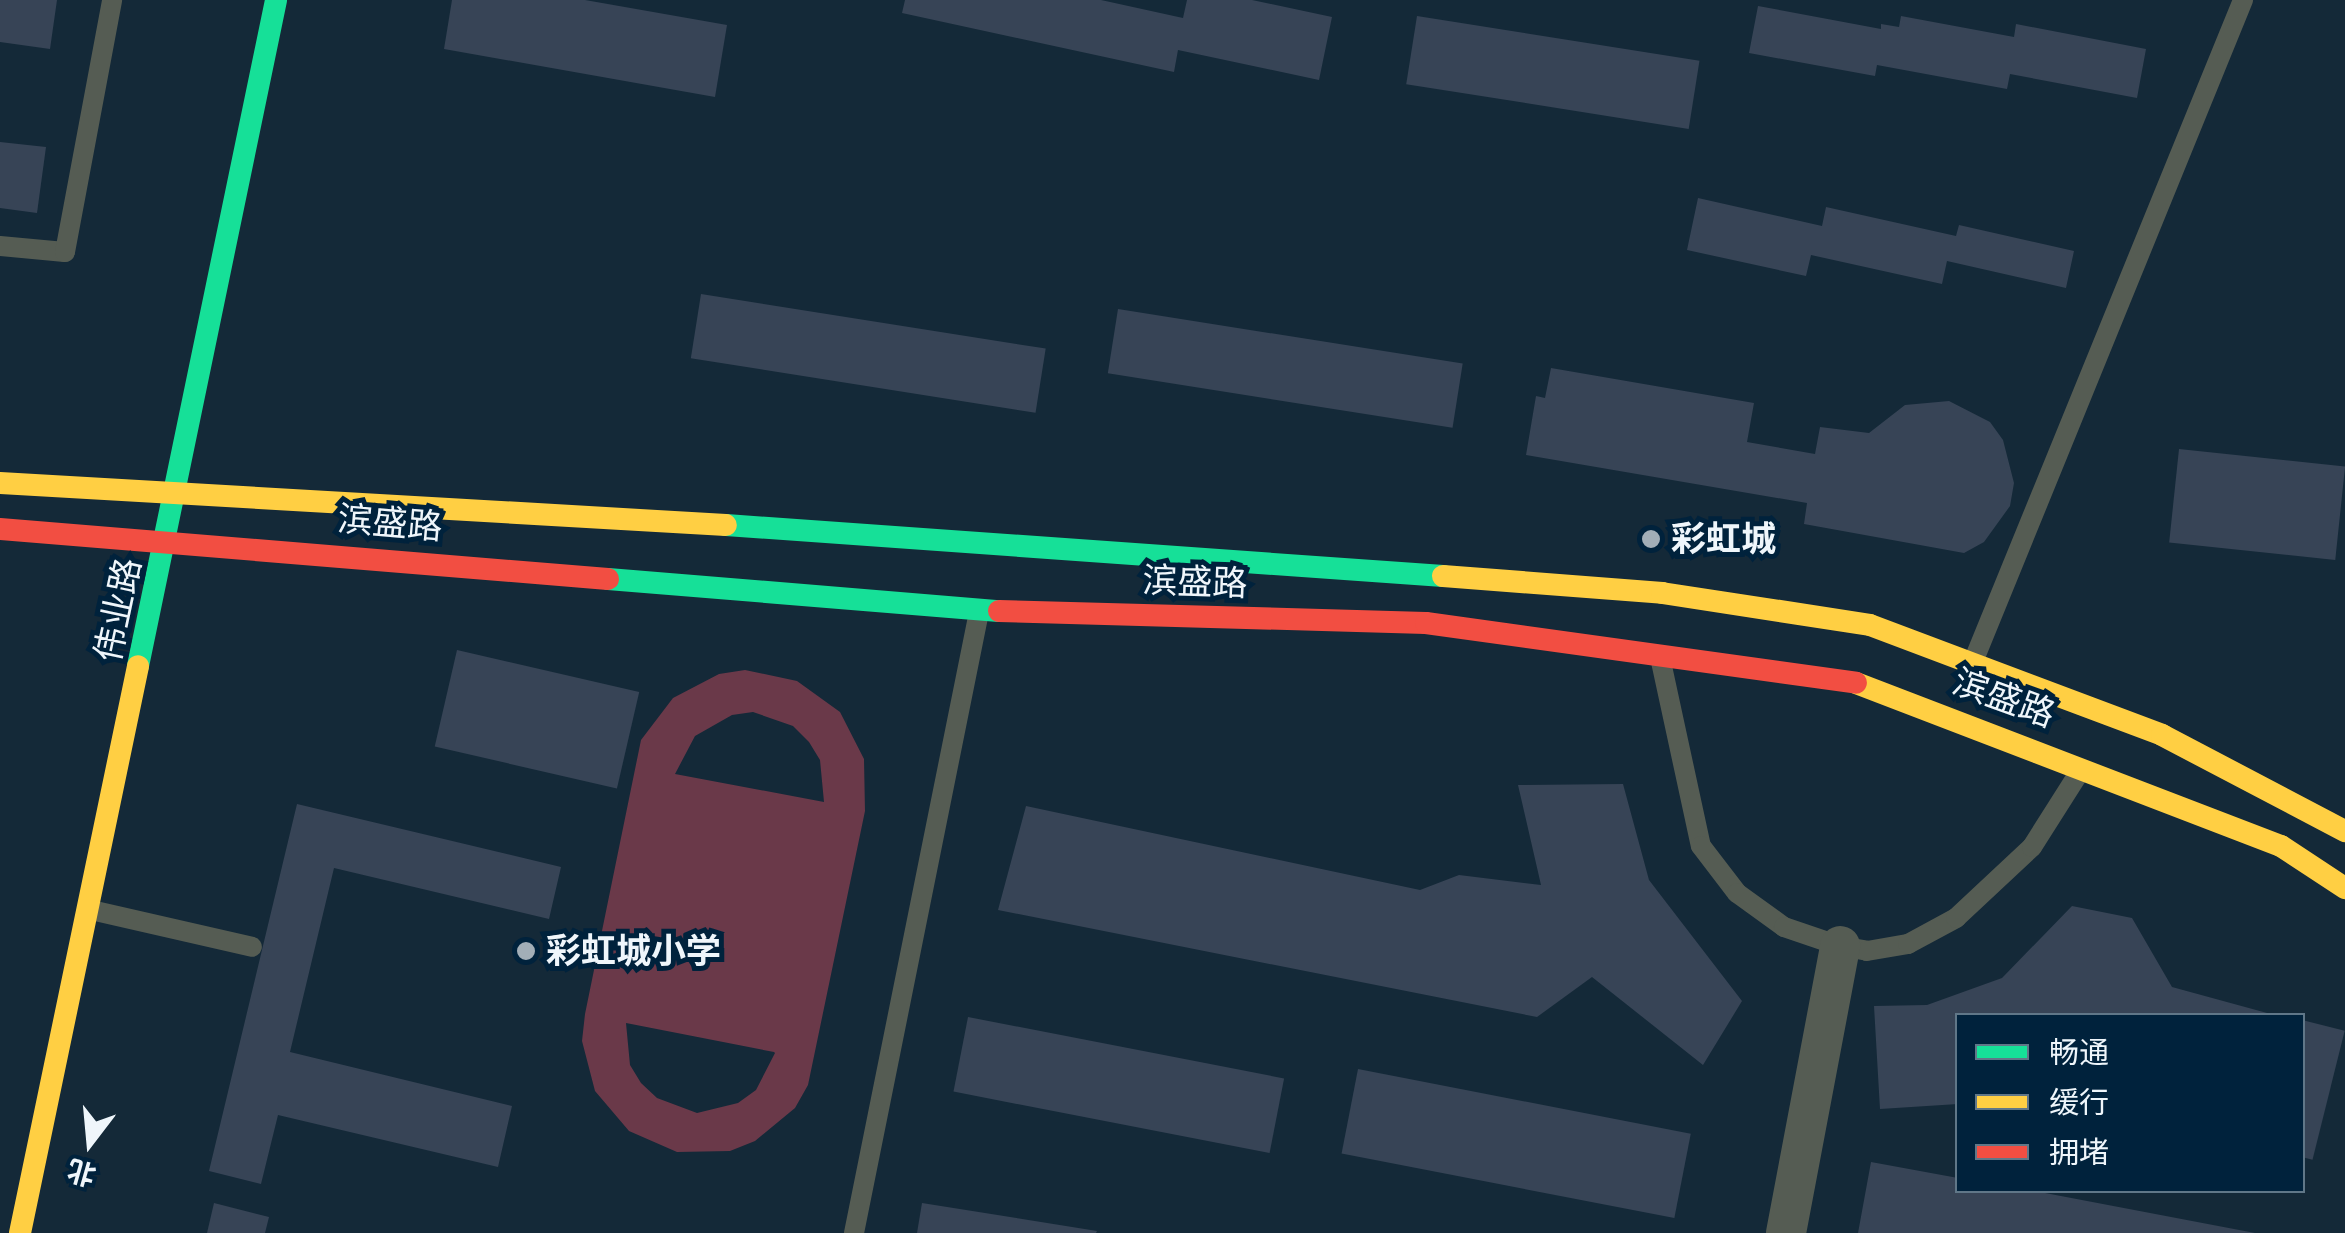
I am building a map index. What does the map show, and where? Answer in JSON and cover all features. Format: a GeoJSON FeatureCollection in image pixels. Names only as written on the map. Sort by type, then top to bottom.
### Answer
{"type":"FeatureCollection","features":[{"type":"Feature","properties":{"kind":"main road","name":"伟业路"},"geometry":{"type":"LineString","coordinates":[[20,1233],[179,490],[276,0]]}},
{"type":"Feature","properties":{"kind":"main road","name":"滨盛路"},"geometry":{"type":"LineString","coordinates":[[0,483],[179,490],[1294,561],[1662,593],[1870,625],[2162,734],[2345,830]]}},
{"type":"Feature","properties":{"kind":"main road","name":"滨盛路"},"geometry":{"type":"LineString","coordinates":[[0,529],[169,538],[980,610],[1426,624],[1862,684],[2084,765],[2281,846],[2345,888]]}},
{"type":"Feature","properties":{"kind":"street"},"geometry":{"type":"LineString","coordinates":[[1786,1233],[1840,946]]}},
{"type":"Feature","properties":{"kind":"lane"},"geometry":{"type":"LineString","coordinates":[[0,246],[66,252],[112,0]]}},
{"type":"Feature","properties":{"kind":"lane"},"geometry":{"type":"LineString","coordinates":[[1972,664],[2244,0]]}},
{"type":"Feature","properties":{"kind":"lane"},"geometry":{"type":"LineString","coordinates":[[854,1233],[980,610]]}},
{"type":"Feature","properties":{"kind":"lane"},"geometry":{"type":"LineString","coordinates":[[1659,655],[1701,846],[1752,904],[1784,927],[1840,946],[1867,951],[1908,944],[1956,918],[2032,847],[2084,765]]}},
{"type":"Feature","properties":{"kind":"lane"},"geometry":{"type":"LineString","coordinates":[[90,910],[252,947]]}},
{"type":"Feature","properties":{"kind":"shaded area"},"geometry":{"type":"Polygon","coordinates":[[[745,670],[797,681],[840,712],[864,759],[865,811],[808,1085],[795,1108],[755,1141],[730,1151],[677,1152],[629,1131],[595,1091],[582,1041],[641,740],[673,698],[719,674],[745,670]],[[753,712],[732,715],[695,736],[675,774],[824,802],[820,760],[809,742],[793,726],[753,712]],[[626,1023],[630,1065],[641,1083],[657,1098],[697,1113],[738,1103],[756,1090],[775,1053],[774,1052],[626,1023]]]}},
{"type":"Feature","properties":{"kind":"building"},"geometry":{"type":"Polygon","coordinates":[[[0,0],[57,0],[50,49],[0,42],[0,0]]]}},
{"type":"Feature","properties":{"kind":"building"},"geometry":{"type":"Polygon","coordinates":[[[452,0],[585,0],[727,25],[715,97],[444,49],[452,0]]]}},
{"type":"Feature","properties":{"kind":"building"},"geometry":{"type":"Polygon","coordinates":[[[905,0],[1101,0],[1183,18],[1187,0],[1252,0],[1332,17],[1319,80],[1178,50],[1174,72],[902,13],[905,0]]]}},
{"type":"Feature","properties":{"kind":"building"},"geometry":{"type":"Polygon","coordinates":[[[1758,6],[1881,29],[1881,24],[1899,27],[1901,16],[2014,37],[2016,24],[2146,49],[2137,98],[2010,74],[2007,89],[1877,65],[1875,76],[1749,53],[1758,6]]]}},
{"type":"Feature","properties":{"kind":"building"},"geometry":{"type":"Polygon","coordinates":[[[1417,16],[1699,61],[1689,129],[1406,84],[1417,16]]]}},
{"type":"Feature","properties":{"kind":"building"},"geometry":{"type":"Polygon","coordinates":[[[0,142],[46,147],[37,213],[0,208],[0,142]]]}},
{"type":"Feature","properties":{"kind":"building"},"geometry":{"type":"Polygon","coordinates":[[[1698,198],[1822,226],[1826,207],[1956,236],[1959,225],[2074,251],[2066,288],[1947,261],[1942,284],[1811,255],[1806,276],[1687,250],[1698,198]]]}},
{"type":"Feature","properties":{"kind":"building"},"geometry":{"type":"Polygon","coordinates":[[[701,294],[1046,349],[1036,413],[691,358],[701,294]]]}},
{"type":"Feature","properties":{"kind":"building"},"geometry":{"type":"Polygon","coordinates":[[[1118,309],[1463,364],[1453,428],[1108,373],[1118,309]]]}},
{"type":"Feature","properties":{"kind":"building"},"geometry":{"type":"Polygon","coordinates":[[[1551,368],[1754,403],[1747,442],[1815,454],[1820,427],[1869,433],[1905,405],[1949,401],[1990,422],[2003,440],[2014,483],[2010,506],[1984,542],[1964,553],[1804,524],[1807,503],[1526,455],[1536,396],[1545,398],[1551,368]]]}},
{"type":"Feature","properties":{"kind":"building"},"geometry":{"type":"Polygon","coordinates":[[[2179,449],[2345,466],[2335,560],[2169,542],[2179,449]]]}},
{"type":"Feature","properties":{"kind":"building"},"geometry":{"type":"Polygon","coordinates":[[[457,650],[639,692],[617,789],[435,746],[457,650]]]}},
{"type":"Feature","properties":{"kind":"building"},"geometry":{"type":"Polygon","coordinates":[[[1623,784],[1649,880],[1742,1001],[1703,1065],[1592,977],[1537,1017],[998,910],[1026,806],[1420,890],[1459,875],[1541,885],[1518,785],[1623,784]]]}},
{"type":"Feature","properties":{"kind":"building"},"geometry":{"type":"Polygon","coordinates":[[[297,804],[561,867],[549,919],[334,868],[290,1052],[512,1106],[498,1167],[278,1115],[261,1184],[209,1171],[297,804]]]}},
{"type":"Feature","properties":{"kind":"building"},"geometry":{"type":"Polygon","coordinates":[[[2072,906],[2132,918],[2172,987],[2267,1013],[1955,1013],[1955,1104],[1880,1109],[1874,1006],[1927,1005],[2002,978],[2072,906]]]}},
{"type":"Feature","properties":{"kind":"building"},"geometry":{"type":"Polygon","coordinates":[[[968,1017],[1284,1078],[1270,1153],[953,1092],[968,1017]]]}},
{"type":"Feature","properties":{"kind":"building"},"geometry":{"type":"Polygon","coordinates":[[[2305,1021],[2345,1031],[2313,1160],[2305,1158],[2305,1021]]]}},
{"type":"Feature","properties":{"kind":"building"},"geometry":{"type":"Polygon","coordinates":[[[1358,1069],[1691,1134],[1674,1218],[1342,1153],[1358,1069]]]}},
{"type":"Feature","properties":{"kind":"building"},"geometry":{"type":"Polygon","coordinates":[[[1871,1162],[1955,1177],[1955,1193],[2046,1193],[2255,1233],[1858,1233],[1871,1162]]]}},
{"type":"Feature","properties":{"kind":"building"},"geometry":{"type":"Polygon","coordinates":[[[214,1203],[269,1217],[265,1233],[207,1233],[214,1203]]]}},
{"type":"Feature","properties":{"kind":"building"},"geometry":{"type":"Polygon","coordinates":[[[922,1203],[1097,1231],[917,1233],[922,1203]]]}},
{"type":"Feature","properties":{"kind":"traffic: fast"},"geometry":{"type":"LineString","coordinates":[[138,666],[276,0]]}},
{"type":"Feature","properties":{"kind":"traffic: fast"},"geometry":{"type":"LineString","coordinates":[[726,525],[1443,576]]}},
{"type":"Feature","properties":{"kind":"traffic: fast"},"geometry":{"type":"LineString","coordinates":[[608,579],[999,611]]}},
{"type":"Feature","properties":{"kind":"traffic: slow"},"geometry":{"type":"LineString","coordinates":[[0,483],[726,525]]}},
{"type":"Feature","properties":{"kind":"traffic: slow"},"geometry":{"type":"LineString","coordinates":[[1443,576],[1662,593],[1870,625],[2162,735],[2345,831]]}},
{"type":"Feature","properties":{"kind":"traffic: slow"},"geometry":{"type":"LineString","coordinates":[[20,1233],[138,666]]}},
{"type":"Feature","properties":{"kind":"traffic: slow"},"geometry":{"type":"LineString","coordinates":[[1856,683],[2281,846],[2345,888]]}},
{"type":"Feature","properties":{"kind":"traffic: jam"},"geometry":{"type":"LineString","coordinates":[[0,529],[608,579]]}},
{"type":"Feature","properties":{"kind":"traffic: jam"},"geometry":{"type":"LineString","coordinates":[[999,611],[1426,623],[1856,683]]}},
{"type":"Feature","properties":{"kind":"place","name":"彩虹城"},"geometry":{"type":"Point","coordinates":[1651,539]}},
{"type":"Feature","properties":{"kind":"place","name":"彩虹城小学"},"geometry":{"type":"Point","coordinates":[526,951]}}]}
